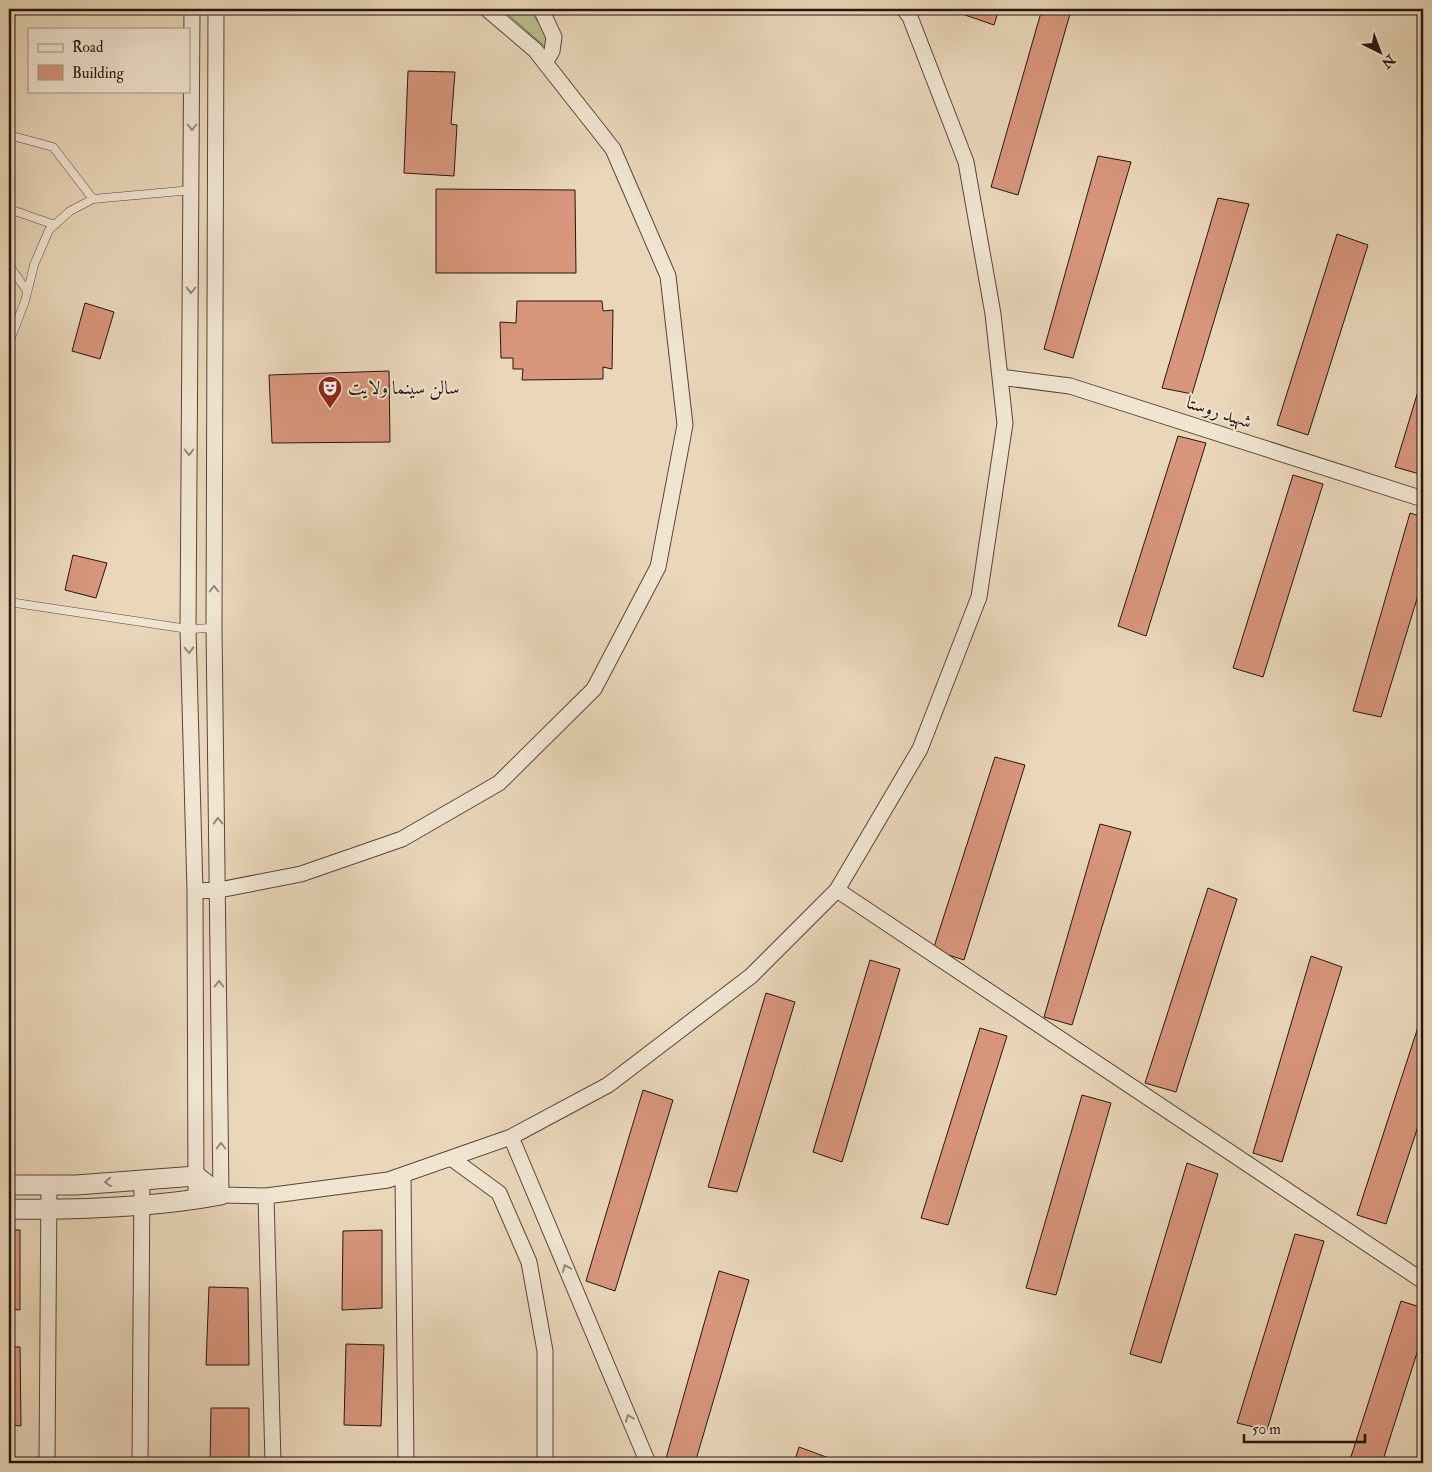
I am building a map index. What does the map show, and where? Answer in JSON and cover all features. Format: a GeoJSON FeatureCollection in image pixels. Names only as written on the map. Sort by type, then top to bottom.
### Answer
{"type":"FeatureCollection","features":[{"type":"Feature","properties":{"kind":"street"},"geometry":{"type":"LineString","coordinates":[[192,9],[188,629],[195,891],[196,1200]]}},
{"type":"Feature","properties":{"kind":"street"},"geometry":{"type":"LineString","coordinates":[[216,9],[214,628],[219,890],[221,1195]]}},
{"type":"Feature","properties":{"kind":"street"},"geometry":{"type":"LineString","coordinates":[[195,891],[219,890],[301,874],[402,839],[499,782],[594,689],[658,567],[685,425],[668,276],[614,149],[535,50],[487,9]]}},
{"type":"Feature","properties":{"kind":"street"},"geometry":{"type":"LineString","coordinates":[[541,9],[554,37],[552,51],[545,63]]}},
{"type":"Feature","properties":{"kind":"street"},"geometry":{"type":"LineString","coordinates":[[9,1209],[49,1210],[142,1204],[196,1200],[221,1195],[266,1196],[388,1180],[511,1137],[608,1085],[676,1034],[752,976],[837,890],[920,749],[979,597],[1006,423],[993,314],[966,162],[910,17],[904,9]]}},
{"type":"Feature","properties":{"kind":"street","name":"شهید روستا"},"geometry":{"type":"LineString","coordinates":[[1000,377],[1070,386],[1423,499]]}},
{"type":"Feature","properties":{"kind":"street"},"geometry":{"type":"LineString","coordinates":[[837,890],[1423,1281]]}},
{"type":"Feature","properties":{"kind":"street"},"geometry":{"type":"LineString","coordinates":[[511,1137],[648,1463]]}},
{"type":"Feature","properties":{"kind":"street"},"geometry":{"type":"LineString","coordinates":[[451,1158],[499,1193],[530,1262],[545,1351],[545,1463]]}},
{"type":"Feature","properties":{"kind":"street"},"geometry":{"type":"LineString","coordinates":[[403,1174],[406,1463]]}},
{"type":"Feature","properties":{"kind":"street"},"geometry":{"type":"LineString","coordinates":[[9,1185],[50,1185],[196,1176],[221,1195]]}},
{"type":"Feature","properties":{"kind":"street"},"geometry":{"type":"LineString","coordinates":[[140,1463],[142,1180]]}},
{"type":"Feature","properties":{"kind":"street"},"geometry":{"type":"LineString","coordinates":[[47,1463],[50,1185]]}},
{"type":"Feature","properties":{"kind":"street"},"geometry":{"type":"LineString","coordinates":[[266,1196],[273,1463]]}},
{"type":"Feature","properties":{"kind":"lane"},"geometry":{"type":"LineString","coordinates":[[9,135],[53,147],[92,199]]}},
{"type":"Feature","properties":{"kind":"lane"},"geometry":{"type":"LineString","coordinates":[[9,342],[34,265],[49,230],[70,211],[92,199],[192,190]]}},
{"type":"Feature","properties":{"kind":"lane"},"geometry":{"type":"LineString","coordinates":[[9,209],[55,225]]}},
{"type":"Feature","properties":{"kind":"lane"},"geometry":{"type":"LineString","coordinates":[[9,265],[27,291]]}},
{"type":"Feature","properties":{"kind":"lane"},"geometry":{"type":"LineString","coordinates":[[9,602],[188,629],[214,628]]}},
{"type":"Feature","properties":{"kind":"green space"},"geometry":{"type":"Polygon","coordinates":[[[502,9],[525,9],[540,24],[547,43],[544,46],[502,9]]]}},
{"type":"Feature","properties":{"kind":"building"},"geometry":{"type":"Polygon","coordinates":[[[967,9],[999,9],[994,25],[965,15],[967,9]]]}},
{"type":"Feature","properties":{"kind":"building"},"geometry":{"type":"Polygon","coordinates":[[[1042,9],[1055,9],[1070,14],[1018,195],[991,187],[1042,9]]]}},
{"type":"Feature","properties":{"kind":"building"},"geometry":{"type":"Polygon","coordinates":[[[408,71],[455,72],[451,124],[457,125],[454,176],[404,173],[408,71]]]}},
{"type":"Feature","properties":{"kind":"building"},"geometry":{"type":"Polygon","coordinates":[[[1098,156],[1131,162],[1073,358],[1044,349],[1098,156]]]}},
{"type":"Feature","properties":{"kind":"building"},"geometry":{"type":"Polygon","coordinates":[[[436,189],[575,190],[576,273],[436,273],[436,189]]]}},
{"type":"Feature","properties":{"kind":"building"},"geometry":{"type":"Polygon","coordinates":[[[1218,198],[1249,204],[1192,394],[1162,388],[1218,198]]]}},
{"type":"Feature","properties":{"kind":"building"},"geometry":{"type":"Polygon","coordinates":[[[1337,234],[1368,245],[1308,435],[1277,425],[1337,234]]]}},
{"type":"Feature","properties":{"kind":"building"},"geometry":{"type":"Polygon","coordinates":[[[517,301],[602,301],[603,311],[613,310],[612,369],[603,367],[603,379],[522,380],[523,369],[513,369],[513,358],[501,358],[500,322],[516,323],[517,301]]]}},
{"type":"Feature","properties":{"kind":"building"},"geometry":{"type":"Polygon","coordinates":[[[85,303],[114,312],[100,359],[72,351],[85,303]]]}},
{"type":"Feature","properties":{"kind":"building","name":"سالن سینما ولایت"},"geometry":{"type":"Polygon","coordinates":[[[389,371],[390,442],[272,443],[269,375],[389,371]]]}},
{"type":"Feature","properties":{"kind":"building"},"geometry":{"type":"Polygon","coordinates":[[[1423,375],[1423,475],[1395,467],[1423,375]]]}},
{"type":"Feature","properties":{"kind":"building"},"geometry":{"type":"Polygon","coordinates":[[[1178,436],[1206,443],[1146,636],[1118,626],[1178,436]]]}},
{"type":"Feature","properties":{"kind":"building"},"geometry":{"type":"Polygon","coordinates":[[[1293,475],[1323,484],[1263,677],[1233,668],[1293,475]]]}},
{"type":"Feature","properties":{"kind":"building"},"geometry":{"type":"Polygon","coordinates":[[[1410,513],[1423,517],[1423,579],[1381,717],[1353,711],[1410,513]]]}},
{"type":"Feature","properties":{"kind":"building"},"geometry":{"type":"Polygon","coordinates":[[[73,555],[107,563],[96,598],[65,590],[73,555]]]}},
{"type":"Feature","properties":{"kind":"building"},"geometry":{"type":"Polygon","coordinates":[[[995,757],[1025,765],[964,960],[933,950],[995,757]]]}},
{"type":"Feature","properties":{"kind":"building"},"geometry":{"type":"Polygon","coordinates":[[[1100,824],[1131,832],[1072,1025],[1044,1017],[1100,824]]]}},
{"type":"Feature","properties":{"kind":"building"},"geometry":{"type":"Polygon","coordinates":[[[1208,888],[1237,899],[1176,1092],[1145,1083],[1208,888]]]}},
{"type":"Feature","properties":{"kind":"building"},"geometry":{"type":"Polygon","coordinates":[[[1311,956],[1342,967],[1282,1162],[1253,1153],[1311,956]]]}},
{"type":"Feature","properties":{"kind":"building"},"geometry":{"type":"Polygon","coordinates":[[[870,960],[900,969],[842,1162],[813,1152],[870,960]]]}},
{"type":"Feature","properties":{"kind":"building"},"geometry":{"type":"Polygon","coordinates":[[[766,993],[795,1002],[737,1192],[708,1187],[766,993]]]}},
{"type":"Feature","properties":{"kind":"building"},"geometry":{"type":"Polygon","coordinates":[[[1419,1024],[1423,1026],[1423,1111],[1386,1224],[1357,1215],[1419,1024]]]}},
{"type":"Feature","properties":{"kind":"building"},"geometry":{"type":"Polygon","coordinates":[[[980,1028],[1007,1036],[948,1225],[921,1218],[980,1028]]]}},
{"type":"Feature","properties":{"kind":"building"},"geometry":{"type":"Polygon","coordinates":[[[643,1090],[673,1100],[615,1291],[586,1281],[643,1090]]]}},
{"type":"Feature","properties":{"kind":"building"},"geometry":{"type":"Polygon","coordinates":[[[1082,1095],[1111,1103],[1056,1295],[1026,1288],[1082,1095]]]}},
{"type":"Feature","properties":{"kind":"building"},"geometry":{"type":"Polygon","coordinates":[[[1187,1163],[1218,1174],[1161,1363],[1130,1354],[1187,1163]]]}},
{"type":"Feature","properties":{"kind":"building"},"geometry":{"type":"Polygon","coordinates":[[[9,1230],[20,1230],[20,1310],[9,1309],[9,1230]]]}},
{"type":"Feature","properties":{"kind":"building"},"geometry":{"type":"Polygon","coordinates":[[[382,1230],[382,1308],[342,1310],[343,1231],[382,1230]]]}},
{"type":"Feature","properties":{"kind":"building"},"geometry":{"type":"Polygon","coordinates":[[[1295,1234],[1324,1241],[1267,1430],[1237,1423],[1295,1234]]]}},
{"type":"Feature","properties":{"kind":"building"},"geometry":{"type":"Polygon","coordinates":[[[719,1271],[749,1280],[695,1463],[665,1462],[719,1271]]]}},
{"type":"Feature","properties":{"kind":"building"},"geometry":{"type":"Polygon","coordinates":[[[209,1287],[248,1288],[249,1365],[206,1365],[209,1287]]]}},
{"type":"Feature","properties":{"kind":"building"},"geometry":{"type":"Polygon","coordinates":[[[1401,1301],[1423,1308],[1423,1334],[1382,1463],[1349,1463],[1401,1301]]]}},
{"type":"Feature","properties":{"kind":"building"},"geometry":{"type":"Polygon","coordinates":[[[346,1344],[384,1345],[381,1426],[344,1425],[346,1344]]]}},
{"type":"Feature","properties":{"kind":"building"},"geometry":{"type":"Polygon","coordinates":[[[9,1347],[20,1347],[21,1426],[9,1425],[9,1347]]]}},
{"type":"Feature","properties":{"kind":"building"},"geometry":{"type":"Polygon","coordinates":[[[211,1408],[249,1408],[249,1463],[210,1463],[211,1408]]]}},
{"type":"Feature","properties":{"kind":"building"},"geometry":{"type":"Polygon","coordinates":[[[799,1447],[829,1458],[828,1463],[794,1463],[799,1447]]]}},
{"type":"Feature","properties":{"kind":"place","name":"سالن سینما ولایت"},"geometry":{"type":"Point","coordinates":[330,409]}}]}
